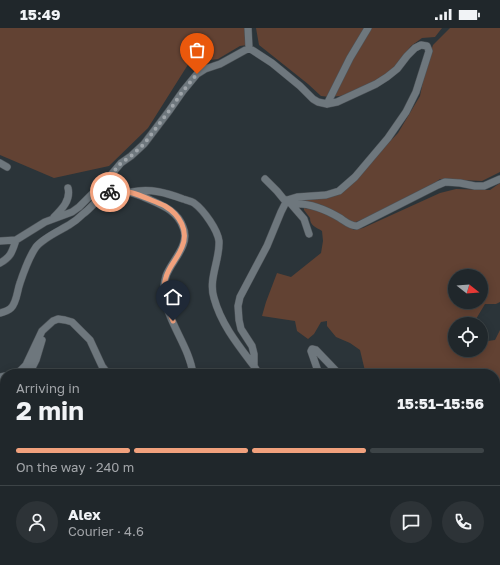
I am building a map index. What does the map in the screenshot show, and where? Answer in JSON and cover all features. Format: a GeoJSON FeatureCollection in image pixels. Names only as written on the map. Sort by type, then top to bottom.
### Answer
{"type":"FeatureCollection","features":[{"type":"Feature","properties":{"kind":"street"},"geometry":{"type":"LineString","coordinates":[[248,28],[248,48]]}},
{"type":"Feature","properties":{"kind":"street"},"geometry":{"type":"LineString","coordinates":[[327,104],[350,58],[368,28]]}},
{"type":"Feature","properties":{"kind":"street"},"geometry":{"type":"LineString","coordinates":[[248,48],[272,63],[313,99],[327,104],[338,102],[376,84],[397,69],[415,48],[421,45],[427,46],[428,51],[416,92],[406,112],[388,138],[355,177],[339,191],[326,195],[297,197],[288,202],[240,297],[238,306],[241,329],[252,346],[254,366]]}},
{"type":"Feature","properties":{"kind":"street"},"geometry":{"type":"LineString","coordinates":[[0,241],[16,240],[45,222],[72,212],[79,207],[104,183],[121,163],[144,144],[197,74],[205,68],[220,64],[248,48]]}},
{"type":"Feature","properties":{"kind":"street"},"geometry":{"type":"LineString","coordinates":[[0,163],[7,167]]}},
{"type":"Feature","properties":{"kind":"street"},"geometry":{"type":"LineString","coordinates":[[265,179],[304,219],[309,234]]}},
{"type":"Feature","properties":{"kind":"street"},"geometry":{"type":"LineString","coordinates":[[288,202],[312,205],[333,214],[353,226],[357,226],[445,182],[484,186],[500,179]]}},
{"type":"Feature","properties":{"kind":"street"},"geometry":{"type":"LineString","coordinates":[[103,194],[104,183]]}},
{"type":"Feature","properties":{"kind":"street"},"geometry":{"type":"LineString","coordinates":[[54,218],[68,199],[68,188]]}},
{"type":"Feature","properties":{"kind":"street"},"geometry":{"type":"LineString","coordinates":[[132,192],[140,190],[167,193],[193,203],[203,211],[213,225],[219,241],[212,279],[213,297],[221,318],[256,369]]}},
{"type":"Feature","properties":{"kind":"street"},"geometry":{"type":"LineString","coordinates":[[0,313],[10,309],[14,304],[20,281],[28,263],[41,242],[85,214],[103,194],[121,191],[132,192],[165,206],[177,216],[184,228],[185,237],[182,248],[165,277],[164,290],[168,310],[189,357],[192,369]]}},
{"type":"Feature","properties":{"kind":"street"},"geometry":{"type":"LineString","coordinates":[[0,263],[11,254],[16,240]]}},
{"type":"Feature","properties":{"kind":"street"},"geometry":{"type":"LineString","coordinates":[[22,369],[26,365],[42,332],[53,321],[58,319],[72,322],[90,340],[104,369]]}},
{"type":"Feature","properties":{"kind":"street"},"geometry":{"type":"LineString","coordinates":[[32,369],[36,360],[42,332]]}},
{"type":"Feature","properties":{"kind":"street"},"geometry":{"type":"LineString","coordinates":[[317,369],[311,351],[312,349],[316,350],[334,369]]}},
{"type":"Feature","properties":{"kind":"shaded area"},"geometry":{"type":"Polygon","coordinates":[[[0,28],[246,28],[247,45],[240,46],[218,59],[189,63],[148,128],[109,166],[54,178],[0,155],[0,28]]]}},
{"type":"Feature","properties":{"kind":"shaded area"},"geometry":{"type":"Polygon","coordinates":[[[256,28],[442,28],[435,37],[422,38],[411,46],[395,67],[384,76],[348,95],[330,97],[321,96],[259,45],[256,28]]]}},
{"type":"Feature","properties":{"kind":"shaded area"},"geometry":{"type":"Polygon","coordinates":[[[450,28],[500,28],[500,172],[482,181],[440,179],[430,186],[353,223],[322,205],[302,200],[340,194],[398,133],[420,96],[426,66],[433,45],[450,28]]]}},
{"type":"Feature","properties":{"kind":"shaded area"},"geometry":{"type":"Polygon","coordinates":[[[500,183],[500,302],[496,304],[488,304],[488,269],[448,269],[448,309],[482,309],[477,317],[448,317],[448,357],[488,357],[488,341],[495,340],[500,330],[500,369],[365,369],[360,350],[350,343],[336,337],[327,326],[327,321],[321,322],[314,334],[308,339],[297,331],[295,321],[262,316],[277,273],[291,277],[321,253],[323,241],[322,231],[312,225],[304,208],[329,214],[354,230],[363,228],[440,193],[456,189],[490,190],[500,183]]]}},
{"type":"Feature","properties":{"kind":"way so far"},"geometry":{"type":"LineString","coordinates":[[110,192],[103,194],[104,183],[121,163],[144,144],[197,74]]}},
{"type":"Feature","properties":{"kind":"route"},"geometry":{"type":"LineString","coordinates":[[110,192],[132,192],[165,206],[177,216],[184,228],[185,237],[182,248],[165,277],[164,290],[168,310],[173,321]]}}]}
